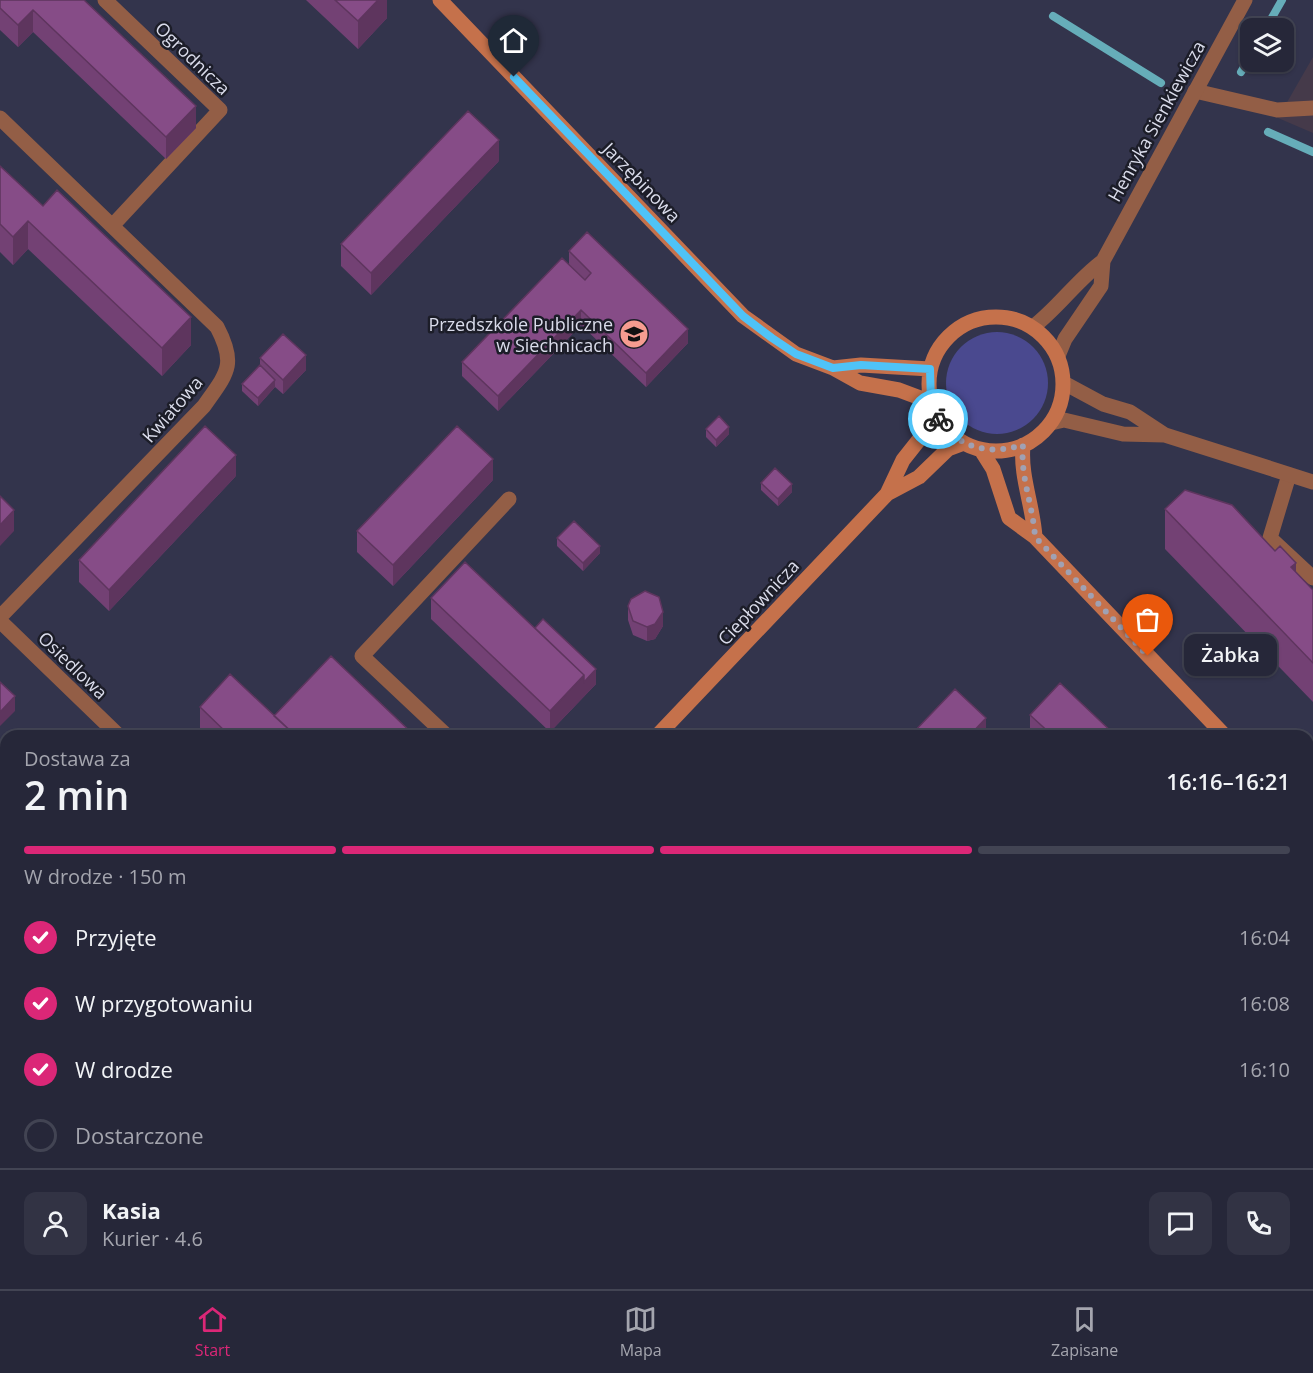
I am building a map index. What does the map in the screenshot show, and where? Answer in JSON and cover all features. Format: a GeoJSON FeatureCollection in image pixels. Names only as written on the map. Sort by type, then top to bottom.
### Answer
{"type":"FeatureCollection","features":[{"type":"Feature","properties":{"kind":"street","name":"Ogrodnicza"},"geometry":{"type":"LineString","coordinates":[[105,0],[220,110],[113,225]]}},
{"type":"Feature","properties":{"kind":"street","name":"Jarzębinowa"},"geometry":{"type":"LineString","coordinates":[[440,0],[743,316],[796,354],[833,368],[860,383],[898,390],[934,409]]}},
{"type":"Feature","properties":{"kind":"street","name":"Henryka Sienkiewicza"},"geometry":{"type":"LineString","coordinates":[[1058,356],[1065,339],[1101,286],[1103,261],[1245,0]]}},
{"type":"Feature","properties":{"kind":"street"},"geometry":{"type":"LineString","coordinates":[[1194,91],[1277,110],[1313,108]]}},
{"type":"Feature","properties":{"kind":"street","name":"Kwiatowa"},"geometry":{"type":"LineString","coordinates":[[0,118],[217,327],[226,345],[230,361],[226,374],[204,406],[0,619]]}},
{"type":"Feature","properties":{"kind":"street","name":"Henryka Sienkiewicza"},"geometry":{"type":"LineString","coordinates":[[1034,327],[1065,300],[1082,276],[1103,261]]}},
{"type":"Feature","properties":{"kind":"street"},"geometry":{"type":"LineString","coordinates":[[992,317],[1013,319],[1034,327],[1048,340],[1058,356],[1064,383],[1061,404],[1051,423],[1039,436],[1023,445],[1003,451],[981,450],[953,436],[934,409],[930,369],[938,349],[952,333],[971,321],[992,317]]}},
{"type":"Feature","properties":{"kind":"street","name":"Jarzębinowa"},"geometry":{"type":"LineString","coordinates":[[833,368],[861,365],[930,369]]}},
{"type":"Feature","properties":{"kind":"street"},"geometry":{"type":"LineString","coordinates":[[1064,383],[1102,404],[1130,412],[1165,435],[1313,482]]}},
{"type":"Feature","properties":{"kind":"street","name":"Ciepłownicza"},"geometry":{"type":"LineString","coordinates":[[663,730],[887,494],[903,460],[934,409]]}},
{"type":"Feature","properties":{"kind":"street"},"geometry":{"type":"LineString","coordinates":[[1051,423],[1064,420],[1124,434],[1165,435]]}},
{"type":"Feature","properties":{"kind":"street","name":"Ciepłownicza"},"geometry":{"type":"LineString","coordinates":[[887,494],[919,477],[948,449],[964,443]]}},
{"type":"Feature","properties":{"kind":"street"},"geometry":{"type":"LineString","coordinates":[[1023,445],[1021,463],[1034,510],[1035,537]]}},
{"type":"Feature","properties":{"kind":"street"},"geometry":{"type":"LineString","coordinates":[[981,450],[993,469],[1009,518],[1035,537],[1219,730]]}},
{"type":"Feature","properties":{"kind":"street"},"geometry":{"type":"LineString","coordinates":[[1289,475],[1270,538],[1313,578]]}},
{"type":"Feature","properties":{"kind":"street"},"geometry":{"type":"LineString","coordinates":[[441,730],[362,656],[509,499]]}},
{"type":"Feature","properties":{"kind":"street","name":"Osiedlowa"},"geometry":{"type":"LineString","coordinates":[[0,619],[113,730]]}},
{"type":"Feature","properties":{"kind":"shaded area"},"geometry":{"type":"Polygon","coordinates":[[[1313,57],[1313,133],[1278,118],[1313,57]]]}},
{"type":"Feature","properties":{"kind":"shaded area"},"geometry":{"type":"Polygon","coordinates":[[[997,332],[1016,336],[1033,347],[1044,364],[1048,383],[1044,402],[1033,419],[1016,430],[997,434],[978,430],[961,419],[950,402],[946,383],[950,364],[961,347],[978,336],[997,332]]]}},
{"type":"Feature","properties":{"kind":"building"},"geometry":{"type":"Polygon","coordinates":[[[0,0],[84,0],[196,106],[166,137],[33,10],[18,25],[0,8],[0,0]]]}},
{"type":"Feature","properties":{"kind":"building"},"geometry":{"type":"Polygon","coordinates":[[[335,0],[378,0],[358,21],[335,0]]]}},
{"type":"Feature","properties":{"kind":"building"},"geometry":{"type":"Polygon","coordinates":[[[468,111],[499,140],[371,273],[341,244],[468,111]]]}},
{"type":"Feature","properties":{"kind":"building"},"geometry":{"type":"Polygon","coordinates":[[[0,166],[43,206],[57,190],[191,317],[162,348],[28,221],[13,237],[0,224],[0,166]]]}},
{"type":"Feature","properties":{"kind":"building","name":"Przedszkole Publiczne w Siechnicach"},"geometry":{"type":"Polygon","coordinates":[[[587,232],[688,329],[646,373],[581,310],[498,396],[462,362],[562,258],[585,280],[591,273],[569,251],[587,232]]]}},
{"type":"Feature","properties":{"kind":"building"},"geometry":{"type":"Polygon","coordinates":[[[283,334],[306,355],[283,380],[260,358],[283,334]]]}},
{"type":"Feature","properties":{"kind":"building"},"geometry":{"type":"Polygon","coordinates":[[[260,365],[275,380],[258,398],[242,384],[260,365]]]}},
{"type":"Feature","properties":{"kind":"building"},"geometry":{"type":"Polygon","coordinates":[[[719,416],[729,427],[716,440],[706,429],[719,416]]]}},
{"type":"Feature","properties":{"kind":"building"},"geometry":{"type":"Polygon","coordinates":[[[205,426],[236,455],[109,590],[79,560],[205,426]]]}},
{"type":"Feature","properties":{"kind":"building"},"geometry":{"type":"Polygon","coordinates":[[[457,426],[493,459],[393,565],[357,531],[457,426]]]}},
{"type":"Feature","properties":{"kind":"building"},"geometry":{"type":"Polygon","coordinates":[[[775,468],[792,484],[778,499],[761,483],[775,468]]]}},
{"type":"Feature","properties":{"kind":"building"},"geometry":{"type":"Polygon","coordinates":[[[1185,490],[1232,505],[1275,551],[1280,546],[1296,563],[1291,567],[1313,590],[1313,663],[1165,509],[1185,490]]]}},
{"type":"Feature","properties":{"kind":"building"},"geometry":{"type":"Polygon","coordinates":[[[0,496],[14,510],[0,525],[0,496]]]}},
{"type":"Feature","properties":{"kind":"building"},"geometry":{"type":"Polygon","coordinates":[[[574,521],[600,546],[583,563],[557,538],[574,521]]]}},
{"type":"Feature","properties":{"kind":"building"},"geometry":{"type":"Polygon","coordinates":[[[465,562],[584,675],[550,711],[431,598],[465,562]]]}},
{"type":"Feature","properties":{"kind":"building"},"geometry":{"type":"Polygon","coordinates":[[[645,591],[659,597],[663,612],[655,624],[647,627],[633,621],[628,606],[631,599],[645,591]]]}},
{"type":"Feature","properties":{"kind":"building"},"geometry":{"type":"Polygon","coordinates":[[[543,619],[596,669],[584,682],[584,675],[535,628],[543,619]]]}},
{"type":"Feature","properties":{"kind":"building"},"geometry":{"type":"Polygon","coordinates":[[[331,656],[409,730],[289,730],[274,716],[331,656]]]}},
{"type":"Feature","properties":{"kind":"building"},"geometry":{"type":"Polygon","coordinates":[[[230,674],[290,730],[224,730],[200,707],[230,674]]]}},
{"type":"Feature","properties":{"kind":"building"},"geometry":{"type":"Polygon","coordinates":[[[0,682],[15,696],[0,712],[0,682]]]}},
{"type":"Feature","properties":{"kind":"building"},"geometry":{"type":"Polygon","coordinates":[[[1060,683],[1110,730],[1046,730],[1030,715],[1060,683]]]}},
{"type":"Feature","properties":{"kind":"building"},"geometry":{"type":"Polygon","coordinates":[[[955,689],[986,718],[975,730],[916,730],[955,689]]]}},
{"type":"Feature","properties":{"kind":"waterway"},"geometry":{"type":"LineString","coordinates":[[1272,18],[1282,0]]}},
{"type":"Feature","properties":{"kind":"waterway"},"geometry":{"type":"LineString","coordinates":[[1053,16],[1161,83]]}},
{"type":"Feature","properties":{"kind":"waterway"},"geometry":{"type":"LineString","coordinates":[[1268,132],[1313,152]]}},
{"type":"Feature","properties":{"kind":"way so far"},"geometry":{"type":"LineString","coordinates":[[938,419],[953,436],[981,450],[1003,451],[1023,445],[1021,463],[1034,510],[1035,537],[1148,656]]}},
{"type":"Feature","properties":{"kind":"place","name":"Przedszkole Publiczne w Siechnicach"},"geometry":{"type":"Point","coordinates":[634,334]}},
{"type":"Feature","properties":{"kind":"place","name":"Żabka"},"geometry":{"type":"Point","coordinates":[1148,656]}},
{"type":"Feature","properties":{"kind":"route"},"geometry":{"type":"LineString","coordinates":[[514,77],[743,316],[796,354],[833,368],[861,365],[930,369],[928,386],[933,410],[938,419]]}}]}
